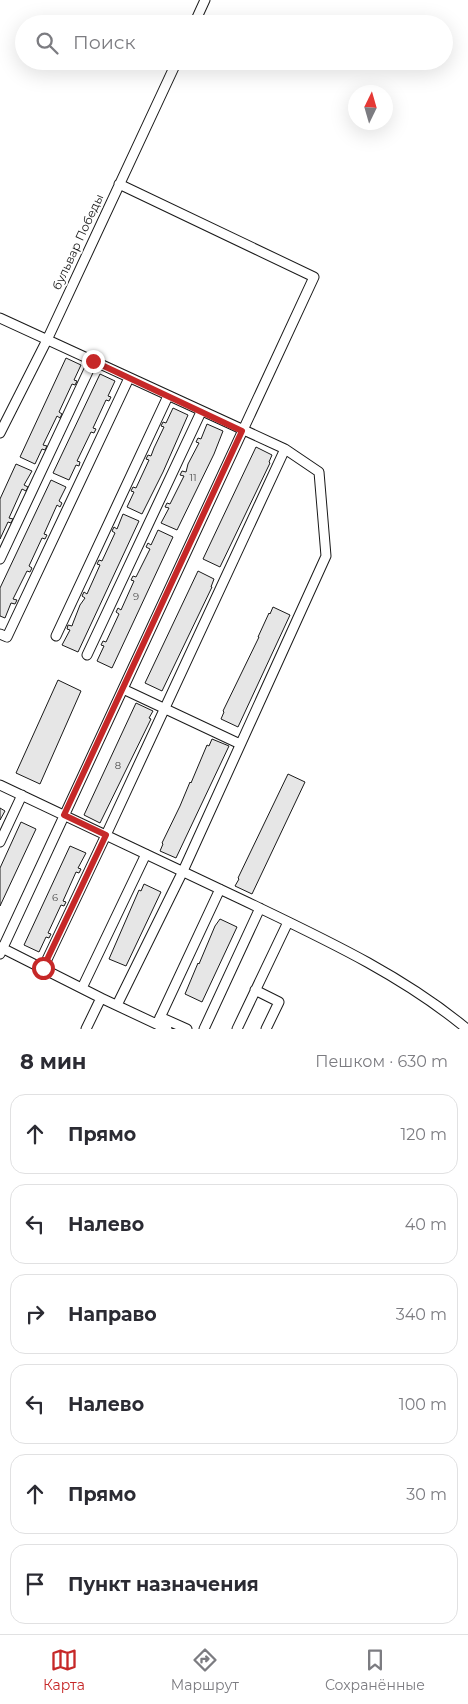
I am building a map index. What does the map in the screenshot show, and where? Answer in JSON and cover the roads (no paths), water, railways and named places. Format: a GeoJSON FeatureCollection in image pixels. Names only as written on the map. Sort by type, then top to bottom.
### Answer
{"type":"FeatureCollection","features":[{"type":"Feature","properties":{"kind":"street"},"geometry":{"type":"LineString","coordinates":[[198,15],[205,0]]}},
{"type":"Feature","properties":{"kind":"street","name":"бульвар Победы"},"geometry":{"type":"LineString","coordinates":[[0,433],[47,340],[172,70]]}},
{"type":"Feature","properties":{"kind":"street"},"geometry":{"type":"LineString","coordinates":[[119,184],[314,277],[1,950],[43,968],[117,1005],[187,1029]]}},
{"type":"Feature","properties":{"kind":"street"},"geometry":{"type":"LineString","coordinates":[[0,318],[285,450],[319,472],[326,556],[183,871],[117,1005]]}},
{"type":"Feature","properties":{"kind":"street"},"geometry":{"type":"LineString","coordinates":[[0,559],[93,361]]}},
{"type":"Feature","properties":{"kind":"street"},"geometry":{"type":"LineString","coordinates":[[4,635],[129,378]]}},
{"type":"Feature","properties":{"kind":"street"},"geometry":{"type":"LineString","coordinates":[[56,636],[168,396]]}},
{"type":"Feature","properties":{"kind":"street"},"geometry":{"type":"LineString","coordinates":[[87,655],[201,412]]}},
{"type":"Feature","properties":{"kind":"street"},"geometry":{"type":"LineString","coordinates":[[43,968],[285,450]]}},
{"type":"Feature","properties":{"kind":"street"},"geometry":{"type":"LineString","coordinates":[[123,689],[240,744]]}},
{"type":"Feature","properties":{"kind":"street"},"geometry":{"type":"LineString","coordinates":[[0,786],[183,871],[351,954],[410,987],[446,1011],[467,1029]]}},
{"type":"Feature","properties":{"kind":"street"},"geometry":{"type":"LineString","coordinates":[[0,842],[22,796]]}},
{"type":"Feature","properties":{"kind":"street"},"geometry":{"type":"LineString","coordinates":[[82,988],[146,854]]}},
{"type":"Feature","properties":{"kind":"street"},"geometry":{"type":"LineString","coordinates":[[159,1020],[220,889]]}},
{"type":"Feature","properties":{"kind":"street"},"geometry":{"type":"LineString","coordinates":[[204,1029],[260,908]]}},
{"type":"Feature","properties":{"kind":"street"},"geometry":{"type":"LineString","coordinates":[[237,1029],[288,922]]}},
{"type":"Feature","properties":{"kind":"street"},"geometry":{"type":"LineString","coordinates":[[255,990],[279,1002],[266,1029]]}},
{"type":"Feature","properties":{"kind":"street"},"geometry":{"type":"LineString","coordinates":[[86,1029],[101,998]]}},
{"type":"Feature","properties":{"kind":"street"},"geometry":{"type":"LineString","coordinates":[[159,1020],[167,1029]]}}]}
